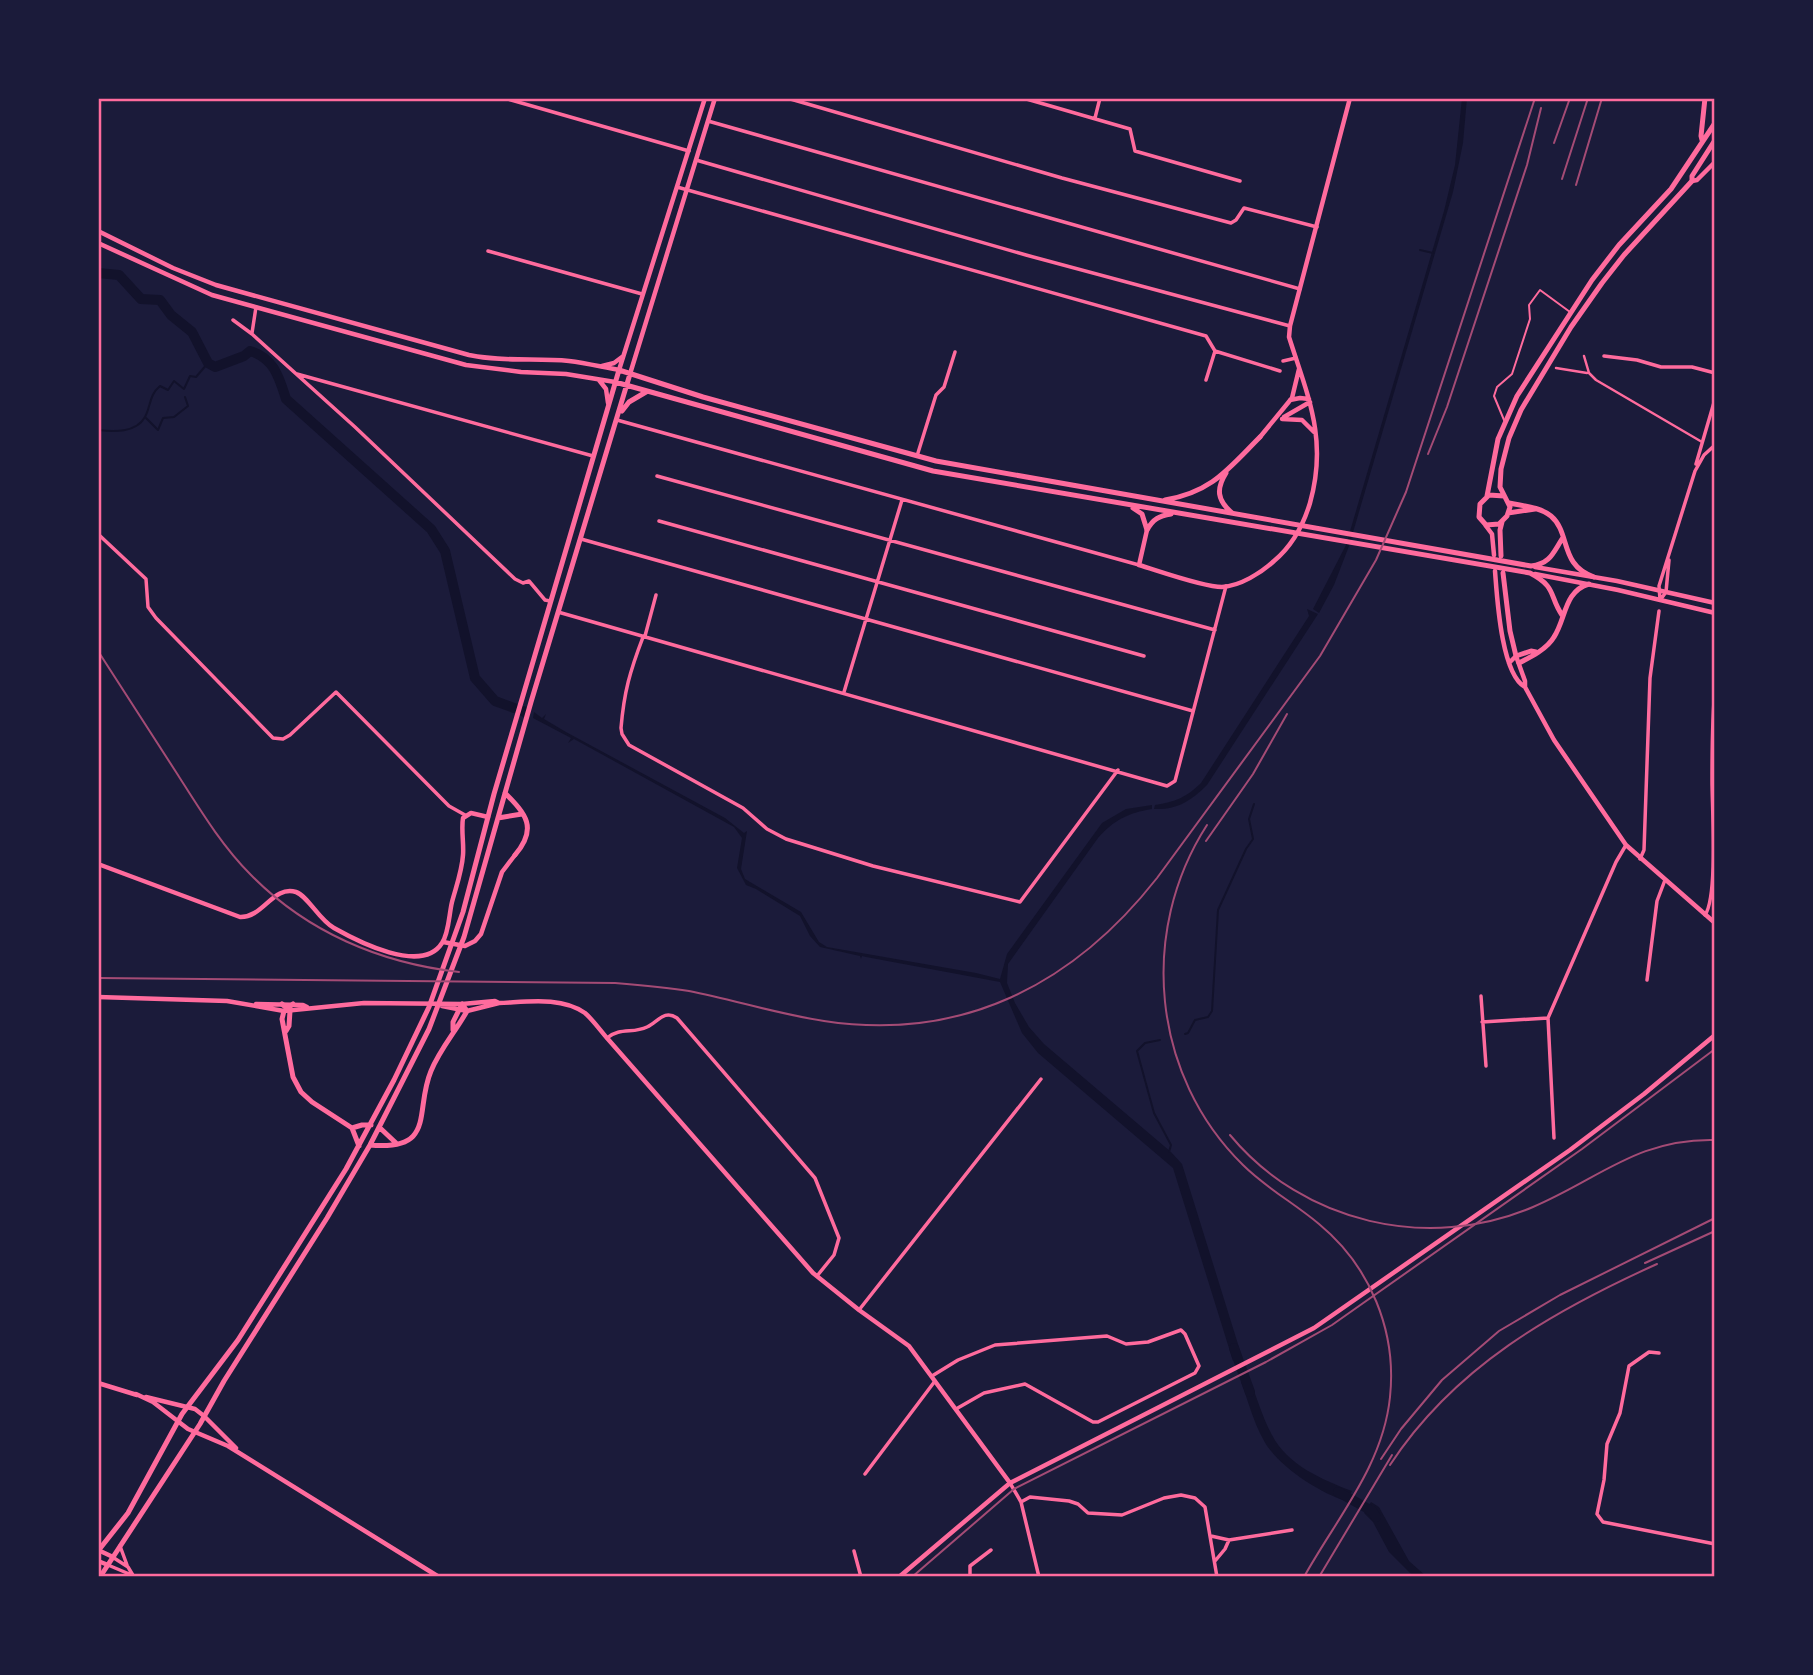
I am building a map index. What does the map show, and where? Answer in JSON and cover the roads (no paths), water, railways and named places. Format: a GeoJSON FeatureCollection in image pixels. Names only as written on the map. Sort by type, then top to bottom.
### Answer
{"type":"FeatureCollection","features":[{"type":"Feature","properties":{"kind":"main road"},"geometry":{"type":"LineString","coordinates":[[1702,140],[1704,98]]}},
{"type":"Feature","properties":{"kind":"main road"},"geometry":{"type":"LineString","coordinates":[[1502,522],[1486,525],[1480,519],[1478,510],[1487,496],[1494,453],[1504,421],[1517,396],[1570,312],[1613,253],[1684,172],[1715,123]]}},
{"type":"Feature","properties":{"kind":"main road"},"geometry":{"type":"LineString","coordinates":[[1502,556],[1500,530],[1508,513],[1509,503],[1500,487],[1501,469],[1512,430],[1525,403],[1572,327],[1617,264],[1692,181],[1692,176],[1715,140]]}},
{"type":"Feature","properties":{"kind":"main road"},"geometry":{"type":"LineString","coordinates":[[98,1550],[140,1494],[177,1421],[238,1340],[359,1146],[434,996],[463,912],[515,723],[619,370],[917,456],[984,471],[1162,500],[1279,526]]}},
{"type":"Feature","properties":{"kind":"main road"},"geometry":{"type":"LineString","coordinates":[[100,1577],[195,1431],[370,1145],[404,1081],[447,985],[631,374]]}},
{"type":"Feature","properties":{"kind":"main road"},"geometry":{"type":"LineString","coordinates":[[615,382],[933,471],[1127,505],[1279,526],[1531,569],[1552,557],[1562,539]]}},
{"type":"Feature","properties":{"kind":"main road"},"geometry":{"type":"LineString","coordinates":[[617,420],[629,402],[646,392]]}},
{"type":"Feature","properties":{"kind":"main road"},"geometry":{"type":"LineString","coordinates":[[1162,500],[1189,496],[1206,487],[1228,471],[1260,438]]}},
{"type":"Feature","properties":{"kind":"main road"},"geometry":{"type":"LineString","coordinates":[[1228,471],[1219,486],[1219,494],[1222,503],[1233,514]]}},
{"type":"Feature","properties":{"kind":"main road"},"geometry":{"type":"LineString","coordinates":[[1487,496],[1504,496]]}},
{"type":"Feature","properties":{"kind":"main road"},"geometry":{"type":"LineString","coordinates":[[1509,503],[1547,513],[1554,520],[1578,569],[1594,577]]}},
{"type":"Feature","properties":{"kind":"main road"},"geometry":{"type":"LineString","coordinates":[[1127,505],[1142,514],[1147,530]]}},
{"type":"Feature","properties":{"kind":"main road"},"geometry":{"type":"LineString","coordinates":[[1508,513],[1535,509]]}},
{"type":"Feature","properties":{"kind":"main road"},"geometry":{"type":"LineString","coordinates":[[1147,530],[1160,515],[1179,513]]}},
{"type":"Feature","properties":{"kind":"main road"},"geometry":{"type":"LineString","coordinates":[[1531,569],[1552,592],[1562,615]]}},
{"type":"Feature","properties":{"kind":"main road"},"geometry":{"type":"LineString","coordinates":[[1503,573],[1504,595],[1516,656],[1536,652]]}},
{"type":"Feature","properties":{"kind":"main road"},"geometry":{"type":"LineString","coordinates":[[1519,663],[1530,658],[1554,638],[1562,615],[1577,589],[1589,584]]}},
{"type":"Feature","properties":{"kind":"main road"},"geometry":{"type":"LineString","coordinates":[[505,793],[522,810],[528,826],[524,844],[515,855]]}},
{"type":"Feature","properties":{"kind":"main road"},"geometry":{"type":"LineString","coordinates":[[498,818],[522,814]]}},
{"type":"Feature","properties":{"kind":"main road"},"geometry":{"type":"LineString","coordinates":[[293,1004],[286,1009],[289,1026],[286,1031],[293,1077],[301,1092],[312,1102],[352,1128],[359,1146]]}},
{"type":"Feature","properties":{"kind":"main road"},"geometry":{"type":"LineString","coordinates":[[370,1145],[384,1147],[396,1143],[412,1136],[421,1125],[428,1080],[453,1030],[467,1011],[460,1007],[452,1026],[453,1030]]}},
{"type":"Feature","properties":{"kind":"main road"},"geometry":{"type":"LineString","coordinates":[[352,1128],[370,1125]]}},
{"type":"Feature","properties":{"kind":"main road"},"geometry":{"type":"LineString","coordinates":[[379,1127],[396,1143]]}},
{"type":"Feature","properties":{"kind":"street"},"geometry":{"type":"LineString","coordinates":[[504,98],[689,151]]}},
{"type":"Feature","properties":{"kind":"street"},"geometry":{"type":"LineString","coordinates":[[98,231],[173,268],[216,285],[456,351],[486,358],[567,361],[619,370],[705,98]]}},
{"type":"Feature","properties":{"kind":"street"},"geometry":{"type":"LineString","coordinates":[[631,374],[715,98]]}},
{"type":"Feature","properties":{"kind":"street"},"geometry":{"type":"LineString","coordinates":[[788,98],[1062,178],[1231,223],[1244,208],[1317,227]]}},
{"type":"Feature","properties":{"kind":"street"},"geometry":{"type":"LineString","coordinates":[[1023,98],[1130,129],[1135,151],[1240,181]]}},
{"type":"Feature","properties":{"kind":"street"},"geometry":{"type":"LineString","coordinates":[[1094,118],[1100,98]]}},
{"type":"Feature","properties":{"kind":"street"},"geometry":{"type":"LineString","coordinates":[[617,420],[1212,585],[1226,586],[1257,574],[1272,564],[1298,532],[1308,509],[1316,478],[1319,460],[1310,400],[1289,337],[1350,98]]}},
{"type":"Feature","properties":{"kind":"street"},"geometry":{"type":"LineString","coordinates":[[708,121],[1300,289]]}},
{"type":"Feature","properties":{"kind":"street"},"geometry":{"type":"LineString","coordinates":[[696,160],[1026,255],[1290,326]]}},
{"type":"Feature","properties":{"kind":"street"},"geometry":{"type":"LineString","coordinates":[[1692,181],[1697,180],[1715,162]]}},
{"type":"Feature","properties":{"kind":"street"},"geometry":{"type":"LineString","coordinates":[[677,187],[1206,335],[1214,351],[1206,380]]}},
{"type":"Feature","properties":{"kind":"street"},"geometry":{"type":"LineString","coordinates":[[98,243],[212,295],[466,365],[566,374],[615,382]]}},
{"type":"Feature","properties":{"kind":"street"},"geometry":{"type":"LineString","coordinates":[[488,251],[642,294]]}},
{"type":"Feature","properties":{"kind":"street"},"geometry":{"type":"LineString","coordinates":[[251,334],[256,307]]}},
{"type":"Feature","properties":{"kind":"street"},"geometry":{"type":"LineString","coordinates":[[233,320],[456,521],[515,579],[523,583],[529,581],[545,600],[552,602]]}},
{"type":"Feature","properties":{"kind":"street"},"geometry":{"type":"LineString","coordinates":[[1214,351],[1280,371]]}},
{"type":"Feature","properties":{"kind":"street"},"geometry":{"type":"LineString","coordinates":[[917,456],[936,395],[944,387],[955,352]]}},
{"type":"Feature","properties":{"kind":"street"},"geometry":{"type":"LineString","coordinates":[[601,367],[614,363],[624,353]]}},
{"type":"Feature","properties":{"kind":"street"},"geometry":{"type":"LineString","coordinates":[[1584,356],[1589,373]]}},
{"type":"Feature","properties":{"kind":"street"},"geometry":{"type":"LineString","coordinates":[[1604,356],[1637,360],[1661,367],[1692,367],[1715,373]]}},
{"type":"Feature","properties":{"kind":"street"},"geometry":{"type":"LineString","coordinates":[[1283,361],[1296,358]]}},
{"type":"Feature","properties":{"kind":"street"},"geometry":{"type":"LineString","coordinates":[[1260,438],[1290,400],[1295,391],[1299,368]]}},
{"type":"Feature","properties":{"kind":"street"},"geometry":{"type":"LineString","coordinates":[[1556,368],[1589,373],[1611,389],[1702,442]]}},
{"type":"Feature","properties":{"kind":"street"},"geometry":{"type":"LineString","coordinates":[[295,374],[595,456]]}},
{"type":"Feature","properties":{"kind":"street"},"geometry":{"type":"LineString","coordinates":[[598,379],[606,389],[608,405]]}},
{"type":"Feature","properties":{"kind":"street"},"geometry":{"type":"LineString","coordinates":[[1660,600],[1658,590],[1715,399]]}},
{"type":"Feature","properties":{"kind":"street"},"geometry":{"type":"LineString","coordinates":[[1290,400],[1310,400]]}},
{"type":"Feature","properties":{"kind":"street"},"geometry":{"type":"LineString","coordinates":[[1275,421],[1310,400]]}},
{"type":"Feature","properties":{"kind":"street"},"geometry":{"type":"LineString","coordinates":[[1282,419],[1302,420],[1316,435]]}},
{"type":"Feature","properties":{"kind":"street"},"geometry":{"type":"LineString","coordinates":[[1695,471],[1704,455],[1715,445]]}},
{"type":"Feature","properties":{"kind":"street"},"geometry":{"type":"LineString","coordinates":[[657,476],[1215,630]]}},
{"type":"Feature","properties":{"kind":"street"},"geometry":{"type":"LineString","coordinates":[[844,692],[902,500]]}},
{"type":"Feature","properties":{"kind":"street"},"geometry":{"type":"LineString","coordinates":[[659,521],[1144,656]]}},
{"type":"Feature","properties":{"kind":"street"},"geometry":{"type":"LineString","coordinates":[[1486,525],[1492,534],[1494,555]]}},
{"type":"Feature","properties":{"kind":"street"},"geometry":{"type":"LineString","coordinates":[[1139,565],[1147,530]]}},
{"type":"Feature","properties":{"kind":"street"},"geometry":{"type":"LineString","coordinates":[[98,534],[146,579],[148,607],[156,618],[274,738],[282,739],[290,735],[336,692],[449,806],[465,815]]}},
{"type":"Feature","properties":{"kind":"street"},"geometry":{"type":"LineString","coordinates":[[581,539],[1193,711]]}},
{"type":"Feature","properties":{"kind":"street"},"geometry":{"type":"LineString","coordinates":[[1660,600],[1666,592],[1669,554]]}},
{"type":"Feature","properties":{"kind":"street"},"geometry":{"type":"LineString","coordinates":[[1531,569],[1594,577],[1715,603]]}},
{"type":"Feature","properties":{"kind":"street"},"geometry":{"type":"LineString","coordinates":[[1531,569],[1715,613]]}},
{"type":"Feature","properties":{"kind":"street"},"geometry":{"type":"LineString","coordinates":[[1495,571],[1497,599],[1509,663],[1519,684],[1525,687]]}},
{"type":"Feature","properties":{"kind":"street"},"geometry":{"type":"LineString","coordinates":[[558,612],[1167,786],[1175,781],[1226,586]]}},
{"type":"Feature","properties":{"kind":"street"},"geometry":{"type":"LineString","coordinates":[[656,595],[644,636],[629,671],[622,734],[629,745],[743,808],[775,835],[873,866],[1020,902],[1118,770]]}},
{"type":"Feature","properties":{"kind":"street"},"geometry":{"type":"LineString","coordinates":[[1640,859],[1644,849],[1650,678],[1659,611]]}},
{"type":"Feature","properties":{"kind":"street"},"geometry":{"type":"LineString","coordinates":[[1509,663],[1516,656],[1525,687],[1554,740],[1626,845],[1715,923]]}},
{"type":"Feature","properties":{"kind":"street"},"geometry":{"type":"LineString","coordinates":[[1509,663],[1519,663]]}},
{"type":"Feature","properties":{"kind":"street"},"geometry":{"type":"LineString","coordinates":[[1705,915],[1710,904],[1712,874],[1712,736],[1715,689]]}},
{"type":"Feature","properties":{"kind":"street"},"geometry":{"type":"LineString","coordinates":[[98,864],[240,917],[253,916],[280,893],[297,892],[333,928],[401,956],[416,957],[430,953],[443,942],[463,856],[462,821],[465,815],[471,813],[488,817]]}},
{"type":"Feature","properties":{"kind":"street"},"geometry":{"type":"LineString","coordinates":[[1554,1138],[1548,1018],[1616,862],[1626,845]]}},
{"type":"Feature","properties":{"kind":"street"},"geometry":{"type":"LineString","coordinates":[[443,942],[465,946],[480,936],[502,872],[515,855]]}},
{"type":"Feature","properties":{"kind":"street"},"geometry":{"type":"LineString","coordinates":[[1647,980],[1657,901],[1665,880]]}},
{"type":"Feature","properties":{"kind":"street"},"geometry":{"type":"LineString","coordinates":[[1481,996],[1486,1066]]}},
{"type":"Feature","properties":{"kind":"street"},"geometry":{"type":"LineString","coordinates":[[98,997],[188,999],[286,1009],[405,1002],[460,1007],[495,1001],[499,1003]]}},
{"type":"Feature","properties":{"kind":"street"},"geometry":{"type":"LineString","coordinates":[[467,1011],[499,1003],[544,1002],[568,1005],[587,1015],[817,1276],[909,1346],[1010,1483],[1021,1502],[1039,1577]]}},
{"type":"Feature","properties":{"kind":"street"},"geometry":{"type":"LineString","coordinates":[[293,1004],[307,1007]]}},
{"type":"Feature","properties":{"kind":"street"},"geometry":{"type":"LineString","coordinates":[[607,1038],[620,1030],[644,1028],[665,1014],[677,1018],[815,1178],[839,1238],[834,1255],[817,1276]]}},
{"type":"Feature","properties":{"kind":"street"},"geometry":{"type":"LineString","coordinates":[[1482,1021],[1548,1018]]}},
{"type":"Feature","properties":{"kind":"street"},"geometry":{"type":"LineString","coordinates":[[899,1577],[1010,1483],[1298,1337],[1498,1200],[1633,1102],[1715,1035]]}},
{"type":"Feature","properties":{"kind":"street"},"geometry":{"type":"LineString","coordinates":[[859,1310],[1041,1079]]}},
{"type":"Feature","properties":{"kind":"street"},"geometry":{"type":"LineString","coordinates":[[865,1474],[933,1378],[958,1360],[995,1345],[1107,1336],[1126,1344],[1148,1342],[1181,1330],[1198,1364],[1197,1371],[1093,1422],[1025,1384],[984,1393],[956,1409]]}},
{"type":"Feature","properties":{"kind":"street"},"geometry":{"type":"LineString","coordinates":[[1660,1353],[1649,1352],[1629,1366],[1620,1413],[1607,1444],[1604,1480],[1597,1514],[1603,1522],[1715,1544]]}},
{"type":"Feature","properties":{"kind":"street"},"geometry":{"type":"LineString","coordinates":[[98,1383],[187,1407],[204,1416],[243,1455]]}},
{"type":"Feature","properties":{"kind":"street"},"geometry":{"type":"LineString","coordinates":[[136,1394],[153,1402],[177,1421],[243,1455],[439,1577]]}},
{"type":"Feature","properties":{"kind":"street"},"geometry":{"type":"LineString","coordinates":[[1021,1502],[1031,1497],[1069,1501],[1078,1504],[1088,1513],[1122,1515],[1164,1498],[1181,1495],[1195,1499],[1205,1507],[1217,1577]]}},
{"type":"Feature","properties":{"kind":"street"},"geometry":{"type":"LineString","coordinates":[[1211,1536],[1228,1540],[1292,1530]]}},
{"type":"Feature","properties":{"kind":"street"},"geometry":{"type":"LineString","coordinates":[[1215,1560],[1225,1549],[1228,1540]]}},
{"type":"Feature","properties":{"kind":"street"},"geometry":{"type":"LineString","coordinates":[[120,1546],[134,1576]]}},
{"type":"Feature","properties":{"kind":"street"},"geometry":{"type":"LineString","coordinates":[[98,1550],[128,1567]]}},
{"type":"Feature","properties":{"kind":"street"},"geometry":{"type":"LineString","coordinates":[[970,1577],[970,1566],[992,1550]]}},
{"type":"Feature","properties":{"kind":"street"},"geometry":{"type":"LineString","coordinates":[[854,1551],[861,1577]]}},
{"type":"Feature","properties":{"kind":"street"},"geometry":{"type":"LineString","coordinates":[[98,1561],[134,1576]]}},
{"type":"Feature","properties":{"kind":"lane"},"geometry":{"type":"LineString","coordinates":[[1504,421],[1494,396],[1497,387],[1511,374],[1530,319],[1529,305],[1539,290],[1567,307],[1572,327]]}},
{"type":"Feature","properties":{"kind":"waterway"},"geometry":{"type":"LineString","coordinates":[[1420,250],[1433,253]]}},
{"type":"Feature","properties":{"kind":"waterway"},"geometry":{"type":"LineString","coordinates":[[98,273],[119,275],[141,299],[160,300],[171,315],[192,332],[208,363],[215,367],[250,351],[265,358],[278,376],[286,399],[431,529],[445,551],[475,678],[495,701],[514,708]]}},
{"type":"Feature","properties":{"kind":"waterway"},"geometry":{"type":"LineString","coordinates":[[98,430],[118,431],[136,426],[145,417],[156,389],[160,386],[168,390],[174,381],[184,389],[190,376],[196,377],[208,363]]}},
{"type":"Feature","properties":{"kind":"waterway"},"geometry":{"type":"LineString","coordinates":[[146,418],[158,430],[163,418],[174,417],[188,406],[185,397]]}},
{"type":"Feature","properties":{"kind":"waterway"},"geometry":{"type":"LineString","coordinates":[[1185,1034],[1195,1020],[1208,1017],[1212,1011],[1218,910],[1253,839],[1249,819],[1254,804]]}},
{"type":"Feature","properties":{"kind":"waterway"},"geometry":{"type":"LineString","coordinates":[[1160,1040],[1145,1043],[1137,1051],[1154,1113],[1171,1145],[1169,1152]]}},
{"type":"Feature","properties":{"kind":"waterway"},"geometry":{"type":"LineString","coordinates":[[1234,1348],[1250,1392]]}},
{"type":"Feature","properties":{"kind":"waterway"},"geometry":{"type":"LineString","coordinates":[[1338,1492],[1372,1511],[1376,1517]]}},
{"type":"Feature","properties":{"kind":"tram line"},"geometry":{"type":"LineString","coordinates":[[912,1577],[1014,1489],[1266,1362],[1332,1325],[1582,1149],[1715,1049]]}},
{"type":"Feature","properties":{"kind":"railway"},"geometry":{"type":"LineString","coordinates":[[98,978],[615,983],[689,991],[824,1021],[874,1025],[922,1023],[968,1013],[1011,998],[1051,976],[1089,948],[1124,916],[1157,878],[1320,656],[1376,560],[1406,492],[1535,98]]}},
{"type":"Feature","properties":{"kind":"railway"},"geometry":{"type":"LineString","coordinates":[[1554,143],[1570,98]]}},
{"type":"Feature","properties":{"kind":"railway"},"geometry":{"type":"LineString","coordinates":[[1562,179],[1588,98]]}},
{"type":"Feature","properties":{"kind":"railway"},"geometry":{"type":"LineString","coordinates":[[1576,185],[1602,98]]}},
{"type":"Feature","properties":{"kind":"railway"},"geometry":{"type":"LineString","coordinates":[[1428,454],[1447,407],[1527,165],[1541,108]]}},
{"type":"Feature","properties":{"kind":"railway"},"geometry":{"type":"LineString","coordinates":[[98,651],[220,839],[251,875],[273,895],[296,913],[346,942],[401,961],[459,972]]}},
{"type":"Feature","properties":{"kind":"railway"},"geometry":{"type":"LineString","coordinates":[[1206,841],[1253,774],[1287,714]]}},
{"type":"Feature","properties":{"kind":"railway"},"geometry":{"type":"LineString","coordinates":[[1207,825],[1185,867],[1171,911],[1164,956],[1165,1002],[1173,1047],[1189,1089],[1212,1129],[1243,1165],[1319,1224],[1353,1259],[1376,1302],[1389,1348],[1390,1397],[1378,1446],[1356,1491],[1304,1577]]}},
{"type":"Feature","properties":{"kind":"railway"},"geometry":{"type":"LineString","coordinates":[[1230,1135],[1260,1165],[1293,1190],[1330,1208],[1370,1221],[1410,1227],[1452,1227],[1493,1220],[1533,1207],[1641,1153],[1688,1141],[1715,1140]]}},
{"type":"Feature","properties":{"kind":"railway"},"geometry":{"type":"LineString","coordinates":[[1381,1459],[1401,1429],[1442,1380],[1499,1331],[1560,1295],[1715,1218]]}},
{"type":"Feature","properties":{"kind":"railway"},"geometry":{"type":"LineString","coordinates":[[1645,1263],[1715,1231]]}},
{"type":"Feature","properties":{"kind":"railway"},"geometry":{"type":"LineString","coordinates":[[1390,1465],[1444,1399],[1508,1345],[1580,1301],[1657,1264]]}},
{"type":"Feature","properties":{"kind":"railway"},"geometry":{"type":"LineString","coordinates":[[1319,1577],[1392,1455]]}}]}
